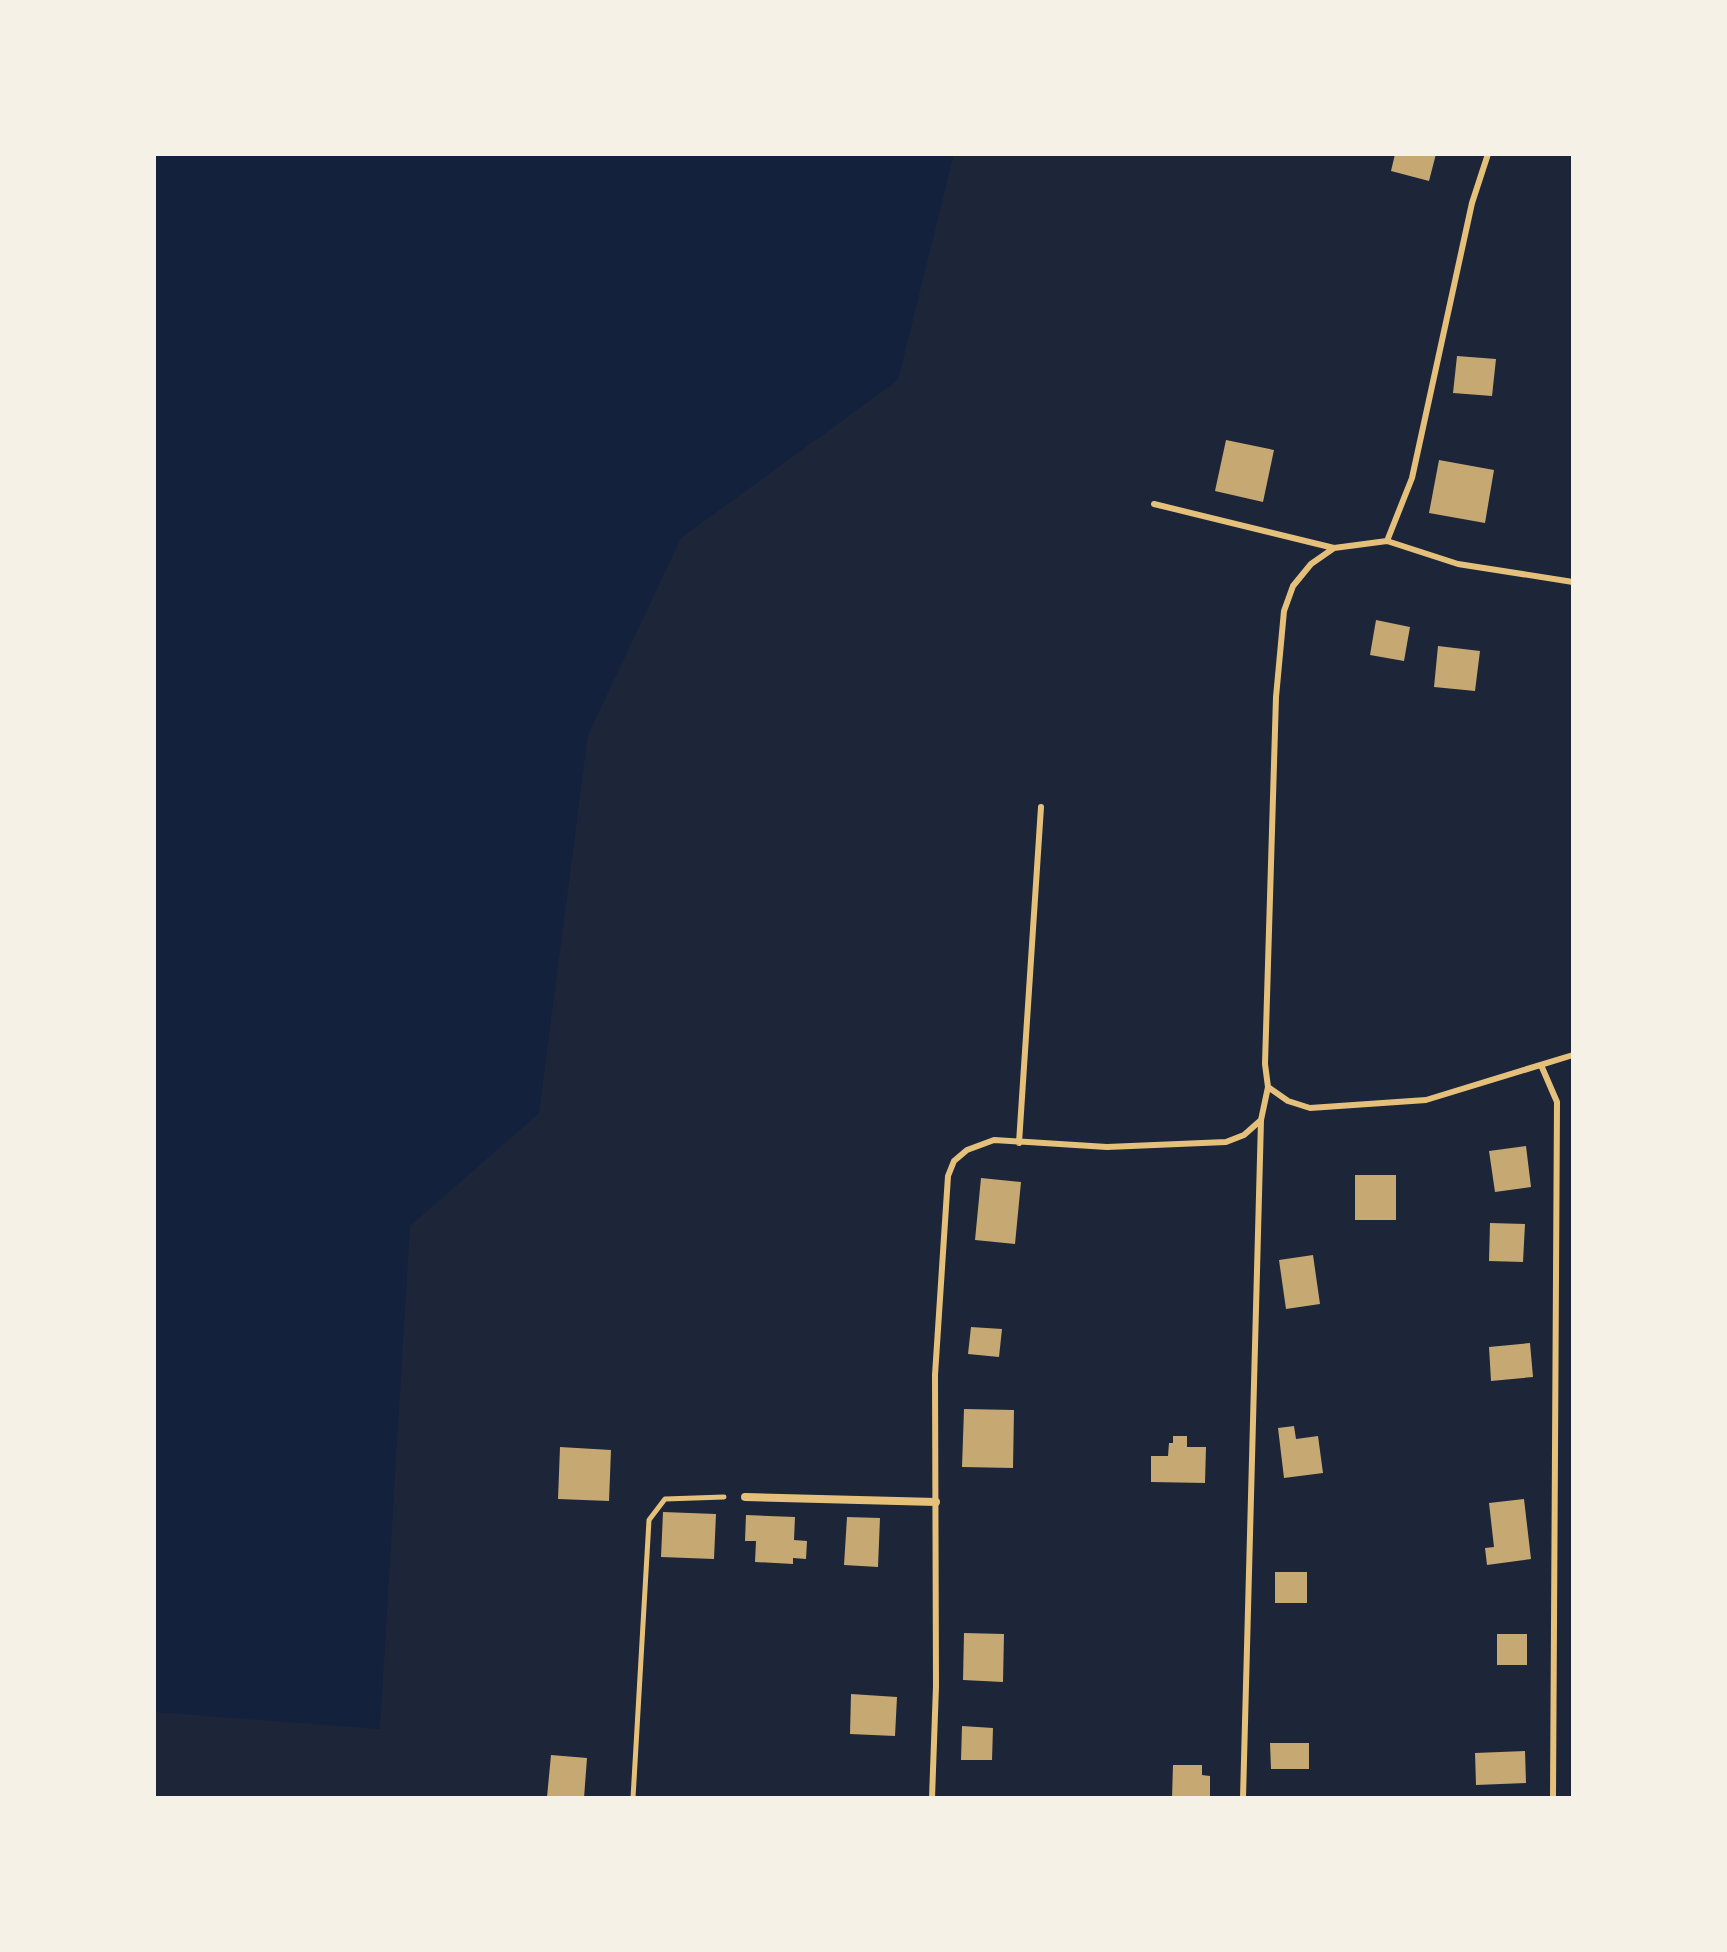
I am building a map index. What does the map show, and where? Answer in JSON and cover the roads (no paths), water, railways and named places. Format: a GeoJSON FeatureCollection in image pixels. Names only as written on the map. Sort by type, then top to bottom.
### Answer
{"type":"FeatureCollection","features":[{"type":"Feature","properties":{"kind":"street"},"geometry":{"type":"LineString","coordinates":[[745,1497],[936,1502]]}},
{"type":"Feature","properties":{"kind":"lane"},"geometry":{"type":"LineString","coordinates":[[1387,541],[1412,478],[1472,203],[1488,154]]}},
{"type":"Feature","properties":{"kind":"lane"},"geometry":{"type":"LineString","coordinates":[[1154,504],[1334,548],[1387,541],[1458,564],[1573,582]]}},
{"type":"Feature","properties":{"kind":"lane"},"geometry":{"type":"LineString","coordinates":[[1243,1798],[1261,1120],[1268,1087],[1265,1064],[1276,697],[1284,611],[1293,586],[1311,564],[1334,548]]}},
{"type":"Feature","properties":{"kind":"lane"},"geometry":{"type":"LineString","coordinates":[[1019,1143],[1041,807]]}},
{"type":"Feature","properties":{"kind":"lane"},"geometry":{"type":"LineString","coordinates":[[1268,1087],[1288,1101],[1310,1108],[1426,1100],[1573,1055]]}},
{"type":"Feature","properties":{"kind":"lane"},"geometry":{"type":"LineString","coordinates":[[1541,1065],[1557,1102],[1553,1798]]}},
{"type":"Feature","properties":{"kind":"lane"},"geometry":{"type":"LineString","coordinates":[[932,1798],[935,1375],[948,1176],[954,1161],[967,1150],[994,1140],[1107,1147],[1226,1142],[1244,1135],[1261,1120]]}}]}
